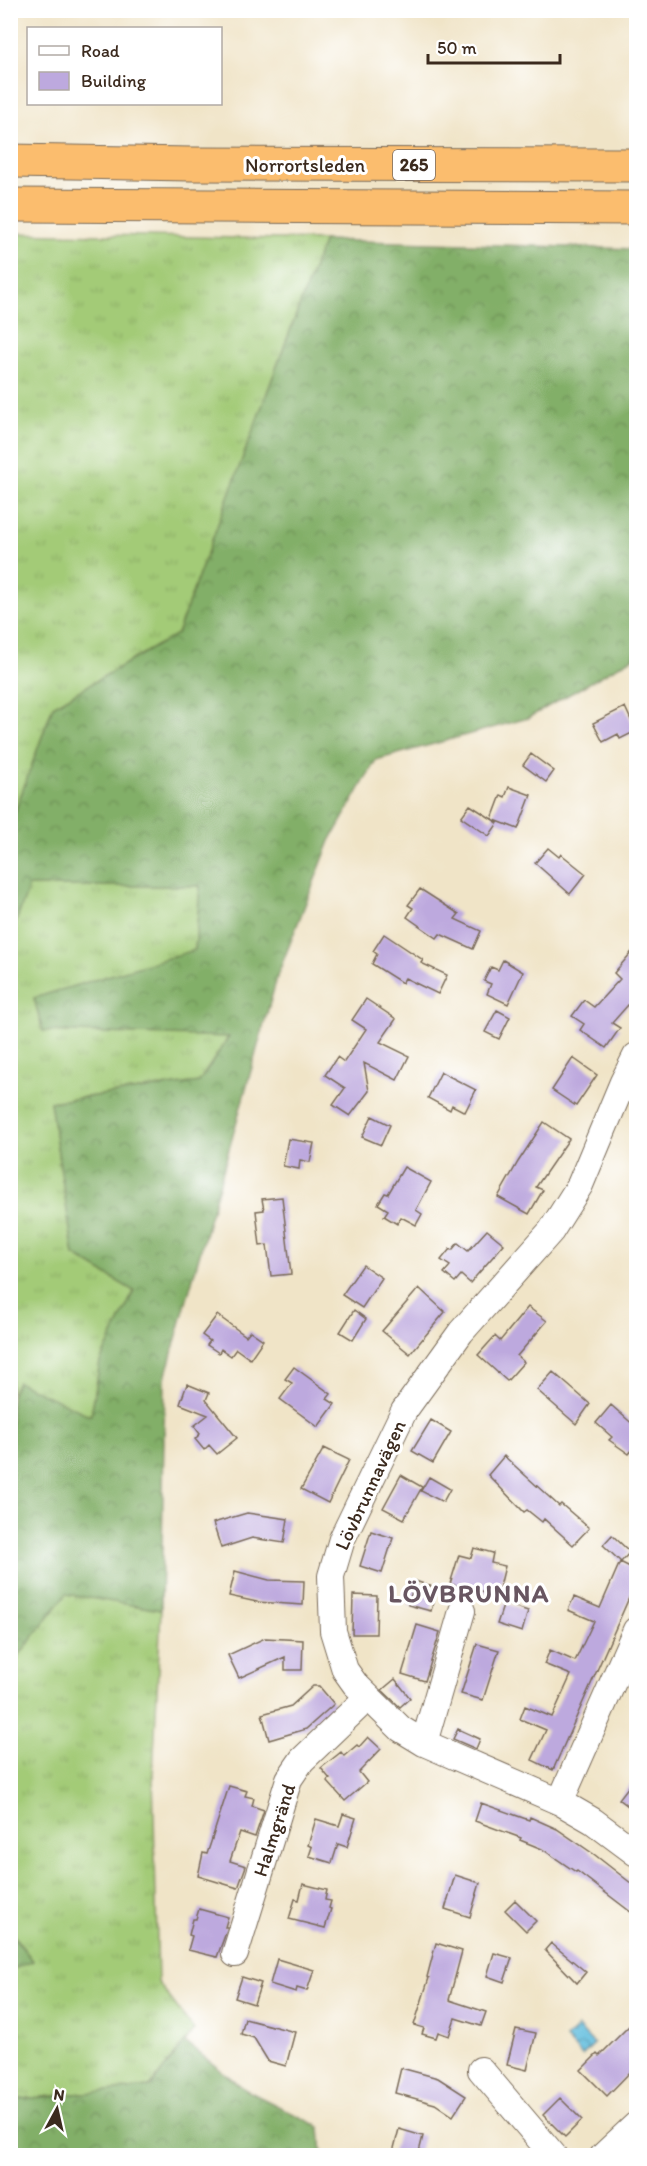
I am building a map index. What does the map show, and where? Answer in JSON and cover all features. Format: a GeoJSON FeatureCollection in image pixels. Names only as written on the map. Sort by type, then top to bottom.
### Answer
{"type":"FeatureCollection","features":[{"type":"Feature","properties":{"kind":"highway"},"geometry":{"type":"LineString","coordinates":[[191,165],[338,150],[636,143]]}},
{"type":"Feature","properties":{"kind":"highway","name":"Norrortsleden"},"geometry":{"type":"LineString","coordinates":[[10,161],[191,165],[636,165]]}},
{"type":"Feature","properties":{"kind":"highway","name":"265"},"geometry":{"type":"LineString","coordinates":[[10,205],[636,208]]}},
{"type":"Feature","properties":{"kind":"highway"},"geometry":{"type":"LineString","coordinates":[[196,207],[336,222],[470,221],[636,225]]}},
{"type":"Feature","properties":{"kind":"street","name":"Lövbrunnavägen"},"geometry":{"type":"LineString","coordinates":[[636,1056],[580,1185],[537,1249],[461,1332],[404,1411],[342,1539],[331,1576],[333,1631],[345,1670],[368,1697],[401,1729],[424,1743],[560,1802],[593,1821],[636,1853]]}},
{"type":"Feature","properties":{"kind":"street"},"geometry":{"type":"LineString","coordinates":[[424,1743],[462,1611]]}},
{"type":"Feature","properties":{"kind":"street"},"geometry":{"type":"LineString","coordinates":[[560,1802],[636,1630]]}},
{"type":"Feature","properties":{"kind":"street","name":"Halmgränd"},"geometry":{"type":"LineString","coordinates":[[235,1954],[289,1779],[302,1760],[368,1697]]}},
{"type":"Feature","properties":{"kind":"street"},"geometry":{"type":"LineString","coordinates":[[481,2070],[554,2156]]}},
{"type":"Feature","properties":{"kind":"street"},"geometry":{"type":"LineString","coordinates":[[603,2156],[636,2125]]}},
{"type":"Feature","properties":{"kind":"green space"},"geometry":{"type":"Polygon","coordinates":[[[11,233],[324,240],[177,634],[53,706],[11,823],[11,233]]]}},
{"type":"Feature","properties":{"kind":"green space"},"geometry":{"type":"Polygon","coordinates":[[[324,240],[636,249],[636,656],[528,718],[376,760],[330,841],[278,974],[165,1378],[161,1610],[66,1594],[11,1666],[11,1395],[18,1382],[91,1416],[100,1362],[134,1291],[74,1255],[50,1102],[199,1082],[229,1037],[43,1031],[34,998],[195,950],[200,886],[29,886],[11,936],[11,823],[53,706],[177,634],[324,240]]]}},
{"type":"Feature","properties":{"kind":"green space"},"geometry":{"type":"Polygon","coordinates":[[[28,886],[200,886],[195,950],[34,998],[43,1031],[229,1036],[199,1082],[50,1102],[74,1255],[134,1291],[100,1362],[91,1416],[18,1383],[11,1395],[10,936],[28,886]]]}},
{"type":"Feature","properties":{"kind":"green space"},"geometry":{"type":"Polygon","coordinates":[[[66,1593],[161,1610],[153,1774],[158,1982],[194,2030],[150,2087],[11,2100],[11,1970],[33,1961],[11,1932],[10,1666],[66,1593]]]}},
{"type":"Feature","properties":{"kind":"green space"},"geometry":{"type":"Polygon","coordinates":[[[10,1932],[33,1961],[11,1970],[10,1970],[10,1932]]]}},
{"type":"Feature","properties":{"kind":"green space"},"geometry":{"type":"Polygon","coordinates":[[[185,2042],[246,2090],[320,2127],[322,2155],[11,2155],[11,2100],[150,2087],[185,2042]]]}},
{"type":"Feature","properties":{"kind":"water"},"geometry":{"type":"Polygon","coordinates":[[[578,2027],[594,2044],[582,2056],[566,2039],[578,2027]]]}},
{"type":"Feature","properties":{"kind":"building"},"geometry":{"type":"Polygon","coordinates":[[[625,707],[636,731],[620,739],[618,734],[603,742],[593,723],[625,707]]]}},
{"type":"Feature","properties":{"kind":"building"},"geometry":{"type":"Polygon","coordinates":[[[531,754],[554,771],[546,782],[523,765],[531,754]]]}},
{"type":"Feature","properties":{"kind":"building"},"geometry":{"type":"Polygon","coordinates":[[[509,787],[531,795],[518,829],[492,819],[501,795],[505,797],[509,787]]]}},
{"type":"Feature","properties":{"kind":"building"},"geometry":{"type":"Polygon","coordinates":[[[470,805],[498,823],[489,836],[461,817],[470,805]]]}},
{"type":"Feature","properties":{"kind":"building"},"geometry":{"type":"Polygon","coordinates":[[[548,848],[559,857],[561,854],[586,874],[570,894],[535,863],[548,848]]]}},
{"type":"Feature","properties":{"kind":"building"},"geometry":{"type":"Polygon","coordinates":[[[420,889],[459,914],[455,919],[481,931],[473,949],[440,934],[437,938],[407,917],[413,908],[408,905],[420,889]]]}},
{"type":"Feature","properties":{"kind":"building"},"geometry":{"type":"Polygon","coordinates":[[[384,934],[423,960],[421,963],[447,975],[438,994],[405,978],[402,983],[372,964],[377,954],[373,951],[384,934]]]}},
{"type":"Feature","properties":{"kind":"building"},"geometry":{"type":"Polygon","coordinates":[[[636,947],[636,996],[612,1023],[620,1028],[606,1048],[580,1030],[584,1024],[572,1016],[584,1000],[594,1007],[620,979],[614,973],[636,947]]]}},
{"type":"Feature","properties":{"kind":"building"},"geometry":{"type":"Polygon","coordinates":[[[503,960],[523,972],[508,1004],[487,994],[491,984],[484,981],[491,967],[498,970],[503,960]]]}},
{"type":"Feature","properties":{"kind":"building"},"geometry":{"type":"Polygon","coordinates":[[[366,999],[396,1019],[380,1042],[409,1056],[397,1080],[364,1063],[369,1091],[350,1116],[333,1105],[345,1088],[325,1075],[337,1057],[344,1062],[366,1029],[352,1020],[366,999]]]}},
{"type":"Feature","properties":{"kind":"building"},"geometry":{"type":"Polygon","coordinates":[[[497,1010],[510,1017],[499,1039],[485,1032],[497,1010]]]}},
{"type":"Feature","properties":{"kind":"building"},"geometry":{"type":"Polygon","coordinates":[[[573,1058],[597,1075],[576,1106],[552,1090],[573,1058]]]}},
{"type":"Feature","properties":{"kind":"building"},"geometry":{"type":"Polygon","coordinates":[[[441,1072],[476,1090],[465,1112],[452,1105],[450,1110],[428,1098],[441,1072]]]}},
{"type":"Feature","properties":{"kind":"building"},"geometry":{"type":"Polygon","coordinates":[[[372,1116],[390,1125],[381,1145],[362,1137],[372,1116]]]}},
{"type":"Feature","properties":{"kind":"building"},"geometry":{"type":"Polygon","coordinates":[[[544,1122],[569,1139],[536,1187],[543,1190],[529,1214],[498,1197],[544,1122]]]}},
{"type":"Feature","properties":{"kind":"building"},"geometry":{"type":"Polygon","coordinates":[[[288,1139],[314,1143],[310,1162],[300,1160],[299,1169],[283,1166],[288,1139]]]}},
{"type":"Feature","properties":{"kind":"building"},"geometry":{"type":"Polygon","coordinates":[[[404,1167],[431,1182],[416,1210],[422,1214],[416,1225],[401,1217],[397,1224],[384,1216],[388,1210],[378,1204],[385,1193],[388,1194],[404,1167]]]}},
{"type":"Feature","properties":{"kind":"building"},"geometry":{"type":"Polygon","coordinates":[[[282,1197],[291,1274],[271,1276],[267,1245],[260,1246],[256,1211],[264,1210],[262,1199],[282,1197]]]}},
{"type":"Feature","properties":{"kind":"building"},"geometry":{"type":"Polygon","coordinates":[[[487,1230],[504,1244],[470,1283],[461,1275],[455,1282],[444,1273],[450,1266],[441,1260],[458,1243],[468,1251],[487,1230]]]}},
{"type":"Feature","properties":{"kind":"building"},"geometry":{"type":"Polygon","coordinates":[[[363,1265],[382,1278],[362,1308],[342,1295],[363,1265]]]}},
{"type":"Feature","properties":{"kind":"building"},"geometry":{"type":"Polygon","coordinates":[[[419,1288],[445,1312],[410,1354],[382,1331],[419,1288]]]}},
{"type":"Feature","properties":{"kind":"building"},"geometry":{"type":"Polygon","coordinates":[[[528,1307],[547,1321],[517,1356],[524,1362],[507,1381],[478,1355],[495,1336],[500,1341],[528,1307]]]}},
{"type":"Feature","properties":{"kind":"building"},"geometry":{"type":"Polygon","coordinates":[[[354,1310],[366,1319],[353,1340],[340,1332],[354,1310]]]}},
{"type":"Feature","properties":{"kind":"building"},"geometry":{"type":"Polygon","coordinates":[[[217,1315],[246,1336],[250,1331],[263,1340],[250,1359],[236,1349],[231,1356],[221,1349],[219,1353],[207,1345],[210,1341],[202,1335],[217,1315]]]}},
{"type":"Feature","properties":{"kind":"building"},"geometry":{"type":"Polygon","coordinates":[[[294,1367],[331,1394],[327,1399],[335,1404],[318,1427],[280,1399],[292,1383],[285,1379],[294,1367]]]}},
{"type":"Feature","properties":{"kind":"building"},"geometry":{"type":"Polygon","coordinates":[[[553,1372],[590,1404],[576,1424],[537,1390],[553,1372]]]}},
{"type":"Feature","properties":{"kind":"building"},"geometry":{"type":"Polygon","coordinates":[[[187,1384],[209,1393],[206,1400],[237,1438],[217,1454],[209,1445],[204,1450],[195,1439],[200,1434],[194,1426],[208,1415],[180,1404],[187,1384]]]}},
{"type":"Feature","properties":{"kind":"building"},"geometry":{"type":"Polygon","coordinates":[[[611,1405],[636,1427],[636,1445],[629,1454],[609,1440],[612,1437],[596,1423],[611,1405]]]}},
{"type":"Feature","properties":{"kind":"building"},"geometry":{"type":"Polygon","coordinates":[[[431,1420],[451,1432],[433,1463],[412,1451],[431,1420]]]}},
{"type":"Feature","properties":{"kind":"building"},"geometry":{"type":"Polygon","coordinates":[[[324,1448],[349,1460],[328,1503],[301,1489],[324,1448]]]}},
{"type":"Feature","properties":{"kind":"building"},"geometry":{"type":"Polygon","coordinates":[[[504,1456],[559,1506],[561,1504],[589,1528],[573,1545],[544,1519],[542,1522],[527,1510],[524,1512],[488,1475],[504,1456]]]}},
{"type":"Feature","properties":{"kind":"building"},"geometry":{"type":"Polygon","coordinates":[[[401,1475],[422,1487],[404,1519],[383,1508],[401,1475]]]}},
{"type":"Feature","properties":{"kind":"building"},"geometry":{"type":"Polygon","coordinates":[[[429,1477],[450,1489],[443,1502],[421,1491],[429,1477]]]}},
{"type":"Feature","properties":{"kind":"building"},"geometry":{"type":"Polygon","coordinates":[[[247,1513],[288,1519],[284,1543],[252,1538],[221,1548],[213,1523],[247,1513]]]}},
{"type":"Feature","properties":{"kind":"building"},"geometry":{"type":"Polygon","coordinates":[[[371,1531],[393,1538],[382,1573],[360,1566],[371,1531]]]}},
{"type":"Feature","properties":{"kind":"building"},"geometry":{"type":"Polygon","coordinates":[[[612,1535],[630,1552],[621,1562],[603,1545],[612,1535]]]}},
{"type":"Feature","properties":{"kind":"building"},"geometry":{"type":"Polygon","coordinates":[[[474,1548],[493,1553],[491,1563],[505,1566],[498,1595],[450,1584],[459,1555],[471,1558],[474,1548]]]}},
{"type":"Feature","properties":{"kind":"building"},"geometry":{"type":"Polygon","coordinates":[[[620,1562],[636,1570],[636,1582],[553,1770],[532,1760],[546,1730],[520,1719],[525,1706],[552,1717],[571,1675],[544,1664],[550,1650],[575,1661],[594,1621],[568,1610],[574,1597],[600,1608],[620,1562]]]}},
{"type":"Feature","properties":{"kind":"building"},"geometry":{"type":"Polygon","coordinates":[[[235,1571],[269,1580],[304,1581],[303,1605],[257,1602],[229,1596],[235,1571]]]}},
{"type":"Feature","properties":{"kind":"building"},"geometry":{"type":"Polygon","coordinates":[[[415,1581],[437,1588],[431,1611],[408,1605],[415,1581]]]}},
{"type":"Feature","properties":{"kind":"building"},"geometry":{"type":"Polygon","coordinates":[[[353,1595],[377,1596],[376,1634],[352,1634],[353,1595]]]}},
{"type":"Feature","properties":{"kind":"building"},"geometry":{"type":"Polygon","coordinates":[[[504,1603],[528,1611],[522,1632],[497,1624],[504,1603]]]}},
{"type":"Feature","properties":{"kind":"building"},"geometry":{"type":"Polygon","coordinates":[[[417,1625],[440,1632],[425,1681],[402,1674],[417,1625]]]}},
{"type":"Feature","properties":{"kind":"building"},"geometry":{"type":"Polygon","coordinates":[[[265,1638],[303,1640],[302,1670],[285,1670],[285,1657],[239,1678],[228,1655],[265,1638]]]}},
{"type":"Feature","properties":{"kind":"building"},"geometry":{"type":"Polygon","coordinates":[[[477,1644],[499,1650],[483,1700],[461,1694],[477,1644]]]}},
{"type":"Feature","properties":{"kind":"building"},"geometry":{"type":"Polygon","coordinates":[[[395,1679],[410,1698],[400,1707],[382,1690],[395,1679]]]}},
{"type":"Feature","properties":{"kind":"building"},"geometry":{"type":"Polygon","coordinates":[[[313,1686],[319,1686],[334,1704],[306,1729],[269,1740],[262,1714],[291,1706],[313,1686]]]}},
{"type":"Feature","properties":{"kind":"building"},"geometry":{"type":"Polygon","coordinates":[[[458,1729],[480,1739],[476,1749],[453,1739],[458,1729]]]}},
{"type":"Feature","properties":{"kind":"building"},"geometry":{"type":"Polygon","coordinates":[[[368,1737],[381,1749],[359,1772],[367,1782],[345,1801],[327,1781],[330,1779],[321,1768],[341,1752],[344,1756],[357,1745],[359,1747],[368,1737]]]}},
{"type":"Feature","properties":{"kind":"building"},"geometry":{"type":"Polygon","coordinates":[[[636,1777],[636,1812],[619,1799],[636,1777]]]}},
{"type":"Feature","properties":{"kind":"building"},"geometry":{"type":"Polygon","coordinates":[[[229,1786],[247,1791],[245,1796],[254,1798],[252,1806],[264,1810],[255,1837],[240,1832],[230,1861],[246,1866],[238,1888],[198,1876],[203,1853],[207,1854],[229,1786]]]}},
{"type":"Feature","properties":{"kind":"building"},"geometry":{"type":"Polygon","coordinates":[[[481,1803],[529,1820],[530,1817],[557,1829],[595,1855],[636,1887],[636,1916],[577,1871],[542,1849],[520,1840],[521,1838],[475,1821],[481,1803]]]}},
{"type":"Feature","properties":{"kind":"building"},"geometry":{"type":"Polygon","coordinates":[[[343,1814],[356,1818],[347,1847],[338,1844],[332,1863],[309,1856],[312,1847],[308,1845],[316,1819],[339,1826],[343,1814]]]}},
{"type":"Feature","properties":{"kind":"building"},"geometry":{"type":"Polygon","coordinates":[[[455,1875],[480,1883],[470,1917],[445,1909],[455,1875]]]}},
{"type":"Feature","properties":{"kind":"building"},"geometry":{"type":"Polygon","coordinates":[[[303,1884],[327,1890],[325,1900],[331,1901],[329,1908],[331,1909],[325,1928],[289,1919],[295,1899],[299,1900],[303,1884]]]}},
{"type":"Feature","properties":{"kind":"building"},"geometry":{"type":"Polygon","coordinates":[[[515,1900],[536,1921],[526,1931],[505,1910],[515,1900]]]}},
{"type":"Feature","properties":{"kind":"building"},"geometry":{"type":"Polygon","coordinates":[[[199,1909],[228,1917],[225,1927],[228,1927],[217,1957],[188,1950],[193,1919],[196,1919],[199,1909]]]}},
{"type":"Feature","properties":{"kind":"building"},"geometry":{"type":"Polygon","coordinates":[[[436,1943],[462,1951],[449,2000],[486,2012],[481,2026],[455,2018],[449,2036],[438,2032],[436,2038],[422,2034],[424,2028],[414,2025],[429,1978],[427,1977],[436,1943]]]}},
{"type":"Feature","properties":{"kind":"building"},"geometry":{"type":"Polygon","coordinates":[[[551,1943],[586,1972],[577,1983],[545,1950],[551,1943]]]}},
{"type":"Feature","properties":{"kind":"building"},"geometry":{"type":"Polygon","coordinates":[[[494,1953],[512,1958],[504,1982],[487,1976],[494,1953]]]}},
{"type":"Feature","properties":{"kind":"building"},"geometry":{"type":"Polygon","coordinates":[[[277,1959],[314,1970],[307,1991],[297,1988],[296,1992],[270,1984],[277,1959]]]}},
{"type":"Feature","properties":{"kind":"building"},"geometry":{"type":"Polygon","coordinates":[[[242,1977],[261,1983],[254,2004],[235,1998],[242,1977]]]}},
{"type":"Feature","properties":{"kind":"building"},"geometry":{"type":"Polygon","coordinates":[[[245,2019],[295,2032],[286,2066],[268,2061],[254,2038],[241,2034],[245,2019]]]}},
{"type":"Feature","properties":{"kind":"building"},"geometry":{"type":"Polygon","coordinates":[[[636,2019],[636,2066],[607,2096],[581,2070],[597,2054],[599,2056],[636,2019]]]}},
{"type":"Feature","properties":{"kind":"building"},"geometry":{"type":"Polygon","coordinates":[[[516,2029],[536,2033],[527,2070],[507,2065],[516,2029]]]}},
{"type":"Feature","properties":{"kind":"building"},"geometry":{"type":"Polygon","coordinates":[[[401,2068],[438,2078],[466,2096],[453,2116],[435,2104],[395,2093],[401,2068]]]}},
{"type":"Feature","properties":{"kind":"building"},"geometry":{"type":"Polygon","coordinates":[[[560,2098],[582,2120],[565,2137],[543,2115],[560,2098]]]}},
{"type":"Feature","properties":{"kind":"building"},"geometry":{"type":"Polygon","coordinates":[[[399,2129],[423,2136],[418,2156],[392,2156],[399,2129]]]}},
{"type":"Feature","properties":{"kind":"district","name":"LÖVBRUNNA"},"geometry":{"type":"Point","coordinates":[469,1593]}}]}
